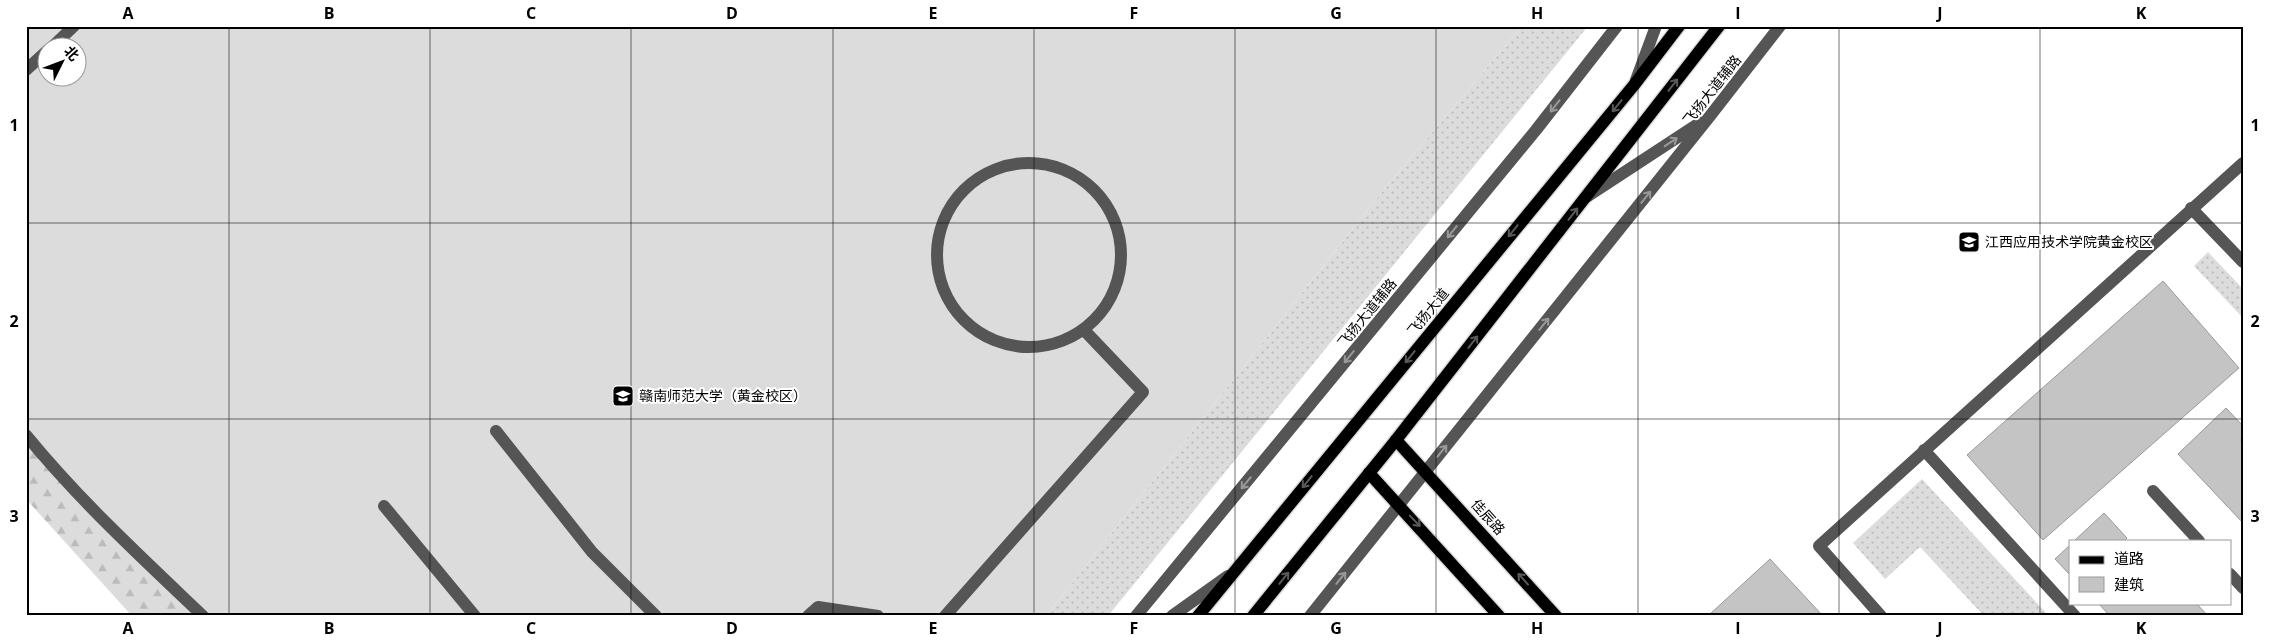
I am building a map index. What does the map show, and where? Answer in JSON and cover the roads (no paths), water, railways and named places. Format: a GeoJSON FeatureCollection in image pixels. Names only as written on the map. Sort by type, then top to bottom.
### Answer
{"type":"FeatureCollection","features":[{"type":"Feature","properties":{"kind":"main road","name":"飞扬大道"},"geometry":{"type":"LineString","coordinates":[[1198,616],[1634,84],[1679,26]]}},
{"type":"Feature","properties":{"kind":"main road"},"geometry":{"type":"LineString","coordinates":[[1253,616],[1396,440],[1718,26]]}},
{"type":"Feature","properties":{"kind":"main road","name":"佳辰路"},"geometry":{"type":"LineString","coordinates":[[1396,440],[1556,616]]}},
{"type":"Feature","properties":{"kind":"main road"},"geometry":{"type":"LineString","coordinates":[[1369,473],[1499,616]]}},
{"type":"Feature","properties":{"kind":"street"},"geometry":{"type":"LineString","coordinates":[[61,38],[74,26]]}},
{"type":"Feature","properties":{"kind":"street","name":"飞扬大道辅路"},"geometry":{"type":"LineString","coordinates":[[1136,616],[1524,145],[1617,26]]}},
{"type":"Feature","properties":{"kind":"street"},"geometry":{"type":"LineString","coordinates":[[1634,84],[1656,26]]}},
{"type":"Feature","properties":{"kind":"street","name":"飞扬大道辅路"},"geometry":{"type":"LineString","coordinates":[[1310,616],[1780,26]]}},
{"type":"Feature","properties":{"kind":"street"},"geometry":{"type":"LineString","coordinates":[[26,70],[38,59]]}},
{"type":"Feature","properties":{"kind":"street"},"geometry":{"type":"LineString","coordinates":[[1586,197],[1710,116]]}},
{"type":"Feature","properties":{"kind":"street"},"geometry":{"type":"LineString","coordinates":[[1035,162],[1066,170],[1094,188],[1112,214],[1122,245],[1120,278],[1107,307],[1084,330],[1059,344],[1030,348],[1002,344],[975,330],[954,310],[941,284],[936,255],[941,226],[954,200],[974,180],[1004,166],[1035,162]]}},
{"type":"Feature","properties":{"kind":"street"},"geometry":{"type":"LineString","coordinates":[[1881,616],[1819,546],[2243,163]]}},
{"type":"Feature","properties":{"kind":"street"},"geometry":{"type":"LineString","coordinates":[[2191,208],[2243,262]]}},
{"type":"Feature","properties":{"kind":"street"},"geometry":{"type":"LineString","coordinates":[[945,616],[1143,392],[1084,330]]}},
{"type":"Feature","properties":{"kind":"street"},"geometry":{"type":"LineString","coordinates":[[496,431],[592,552],[656,616]]}},
{"type":"Feature","properties":{"kind":"street"},"geometry":{"type":"LineString","coordinates":[[26,436],[104,521],[203,616]]}},
{"type":"Feature","properties":{"kind":"street"},"geometry":{"type":"LineString","coordinates":[[1924,450],[2075,616]]}},
{"type":"Feature","properties":{"kind":"street"},"geometry":{"type":"LineString","coordinates":[[2153,491],[2198,540]]}},
{"type":"Feature","properties":{"kind":"street"},"geometry":{"type":"LineString","coordinates":[[384,506],[475,616]]}},
{"type":"Feature","properties":{"kind":"street"},"geometry":{"type":"LineString","coordinates":[[1172,616],[1230,575]]}},
{"type":"Feature","properties":{"kind":"street"},"geometry":{"type":"LineString","coordinates":[[2232,576],[2243,588]]}},
{"type":"Feature","properties":{"kind":"street"},"geometry":{"type":"LineString","coordinates":[[808,616],[818,607],[878,616]]}},
{"type":"Feature","properties":{"kind":"place","name":"江西应用技术学院黄金校区"},"geometry":{"type":"Point","coordinates":[1969,242]}},
{"type":"Feature","properties":{"kind":"place","name":"赣南师范大学（黄金校区）"},"geometry":{"type":"Point","coordinates":[623,396]}}]}
